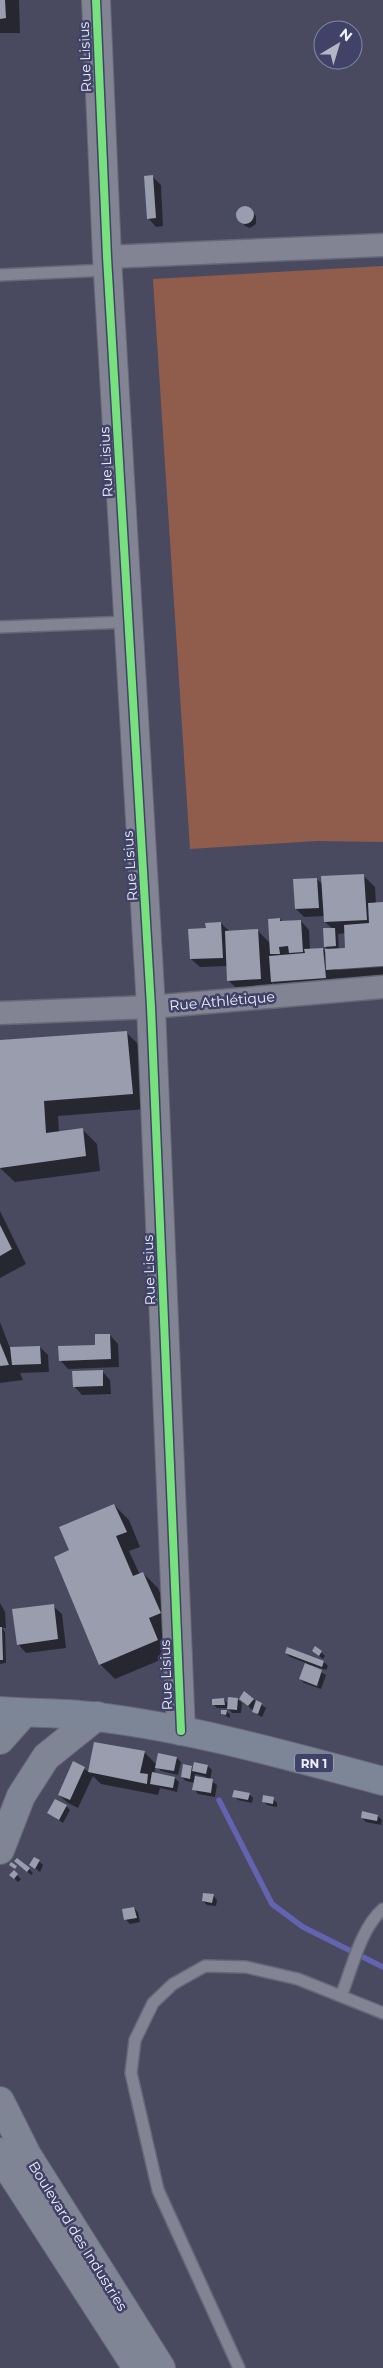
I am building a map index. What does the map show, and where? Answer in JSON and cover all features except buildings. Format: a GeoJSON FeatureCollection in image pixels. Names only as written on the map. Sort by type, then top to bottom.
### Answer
{"type":"FeatureCollection","features":[{"type":"Feature","properties":{"kind":"main road","name":"RN 1"},"geometry":{"type":"LineString","coordinates":[[12,1712],[97,1716],[185,1731],[244,1744],[383,1782]]}},
{"type":"Feature","properties":{"kind":"main road"},"geometry":{"type":"LineString","coordinates":[[0,1740],[12,1712]]}},
{"type":"Feature","properties":{"kind":"main road"},"geometry":{"type":"LineString","coordinates":[[0,1850],[21,1796],[46,1758],[97,1716]]}},
{"type":"Feature","properties":{"kind":"main road","name":"Boulevard des Industries"},"geometry":{"type":"LineString","coordinates":[[0,2101],[27,2155],[161,2368]]}},
{"type":"Feature","properties":{"kind":"main road","name":"Boulevard des Industries"},"geometry":{"type":"LineString","coordinates":[[0,2152],[8,2168],[138,2368]]}},
{"type":"Feature","properties":{"kind":"street","name":"Rue Lisius"},"geometry":{"type":"LineString","coordinates":[[96,0],[107,264],[152,1007],[185,1731]]}},
{"type":"Feature","properties":{"kind":"street"},"geometry":{"type":"LineString","coordinates":[[107,264],[383,246]]}},
{"type":"Feature","properties":{"kind":"street","name":"Rue Athlétique"},"geometry":{"type":"LineString","coordinates":[[0,1013],[152,1007],[383,987]]}},
{"type":"Feature","properties":{"kind":"lane"},"geometry":{"type":"LineString","coordinates":[[0,275],[107,264]]}},
{"type":"Feature","properties":{"kind":"lane"},"geometry":{"type":"LineString","coordinates":[[0,627],[128,622]]}},
{"type":"Feature","properties":{"kind":"lane"},"geometry":{"type":"LineString","coordinates":[[341,1996],[364,1937],[377,1914],[383,1909]]}},
{"type":"Feature","properties":{"kind":"lane"},"geometry":{"type":"LineString","coordinates":[[239,2368],[158,2190],[131,2073],[135,2040],[153,2003],[173,1984],[206,1966],[255,1969],[298,1979],[383,2013]]}},
{"type":"Feature","properties":{"kind":"shaded area"},"geometry":{"type":"Polygon","coordinates":[[[383,266],[383,842],[317,841],[190,849],[153,279],[383,266]]]}},
{"type":"Feature","properties":{"kind":"waterway"},"geometry":{"type":"LineString","coordinates":[[219,1800],[272,1904],[303,1927],[383,1967]]}},
{"type":"Feature","properties":{"kind":"cycle path"},"geometry":{"type":"LineString","coordinates":[[96,0],[107,257],[151,1007],[181,1731]]}}]}
